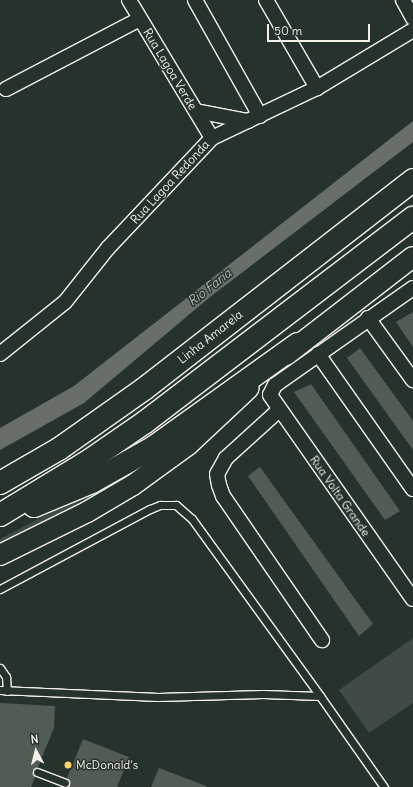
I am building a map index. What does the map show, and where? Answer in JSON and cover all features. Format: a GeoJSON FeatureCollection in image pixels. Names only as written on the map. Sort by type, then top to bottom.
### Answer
{"type":"FeatureCollection","features":[{"type":"Feature","properties":{"kind":"highway","name":"Linha Amarela"},"geometry":{"type":"LineString","coordinates":[[0,483],[59,449],[144,389],[413,180]]}},
{"type":"Feature","properties":{"kind":"highway"},"geometry":{"type":"LineString","coordinates":[[0,515],[84,464],[145,422],[413,218]]}},
{"type":"Feature","properties":{"kind":"highway"},"geometry":{"type":"LineString","coordinates":[[0,515],[62,496],[154,447],[298,344]]}},
{"type":"Feature","properties":{"kind":"main road"},"geometry":{"type":"LineString","coordinates":[[0,556],[88,512],[160,466],[188,445],[298,344],[413,257]]}},
{"type":"Feature","properties":{"kind":"street","name":"Rua Lagoa Verde"},"geometry":{"type":"LineString","coordinates":[[129,0],[212,138]]}},
{"type":"Feature","properties":{"kind":"street"},"geometry":{"type":"LineString","coordinates":[[195,0],[254,119]]}},
{"type":"Feature","properties":{"kind":"street"},"geometry":{"type":"LineString","coordinates":[[266,0],[317,88]]}},
{"type":"Feature","properties":{"kind":"street"},"geometry":{"type":"LineString","coordinates":[[403,0],[413,18]]}},
{"type":"Feature","properties":{"kind":"street"},"geometry":{"type":"LineString","coordinates":[[6,89],[140,19]]}},
{"type":"Feature","properties":{"kind":"street","name":"Rua Lagoa Redonda"},"geometry":{"type":"LineString","coordinates":[[0,354],[65,302],[108,248],[212,138],[317,88],[413,30]]}},
{"type":"Feature","properties":{"kind":"street"},"geometry":{"type":"LineString","coordinates":[[196,112],[254,119]]}},
{"type":"Feature","properties":{"kind":"street"},"geometry":{"type":"LineString","coordinates":[[413,288],[318,354],[413,489]]}},
{"type":"Feature","properties":{"kind":"street"},"geometry":{"type":"LineString","coordinates":[[368,318],[413,380]]}},
{"type":"Feature","properties":{"kind":"street","name":"Rua Volta Grande"},"geometry":{"type":"LineString","coordinates":[[318,354],[275,385],[270,392],[279,410],[409,583],[413,599]]}},
{"type":"Feature","properties":{"kind":"street"},"geometry":{"type":"LineString","coordinates":[[279,410],[226,458],[218,474],[219,485],[223,496],[322,640]]}},
{"type":"Feature","properties":{"kind":"lane"},"geometry":{"type":"LineString","coordinates":[[0,589],[150,509],[160,505],[176,505],[192,519],[384,787]]}},
{"type":"Feature","properties":{"kind":"lane"},"geometry":{"type":"LineString","coordinates":[[0,668],[6,677],[3,690],[158,697],[263,694],[320,696]]}},
{"type":"Feature","properties":{"kind":"lane"},"geometry":{"type":"LineString","coordinates":[[37,772],[65,782]]}},
{"type":"Feature","properties":{"kind":"shaded area"},"geometry":{"type":"Polygon","coordinates":[[[148,461],[126,476],[55,517],[0,544],[0,539],[148,461]]]}},
{"type":"Feature","properties":{"kind":"shaded area"},"geometry":{"type":"Polygon","coordinates":[[[413,638],[413,703],[369,733],[339,690],[413,638]]]}},
{"type":"Feature","properties":{"kind":"water","name":"Rio Faria"},"geometry":{"type":"Polygon","coordinates":[[[413,121],[413,142],[210,297],[84,403],[0,450],[0,428],[74,386],[413,121]]]}},
{"type":"Feature","properties":{"kind":"building"},"geometry":{"type":"Polygon","coordinates":[[[413,312],[413,347],[396,322],[413,312]]]}},
{"type":"Feature","properties":{"kind":"building"},"geometry":{"type":"Polygon","coordinates":[[[360,348],[413,421],[413,450],[347,358],[360,348]]]}},
{"type":"Feature","properties":{"kind":"building"},"geometry":{"type":"Polygon","coordinates":[[[311,384],[400,511],[385,520],[294,392],[311,384]]]}},
{"type":"Feature","properties":{"kind":"building"},"geometry":{"type":"Polygon","coordinates":[[[260,467],[373,624],[359,636],[248,476],[260,467]]]}},
{"type":"Feature","properties":{"kind":"building"},"geometry":{"type":"Polygon","coordinates":[[[0,703],[55,706],[54,728],[38,767],[32,771],[35,777],[31,787],[0,787],[0,703]]]}},
{"type":"Feature","properties":{"kind":"building"},"geometry":{"type":"Polygon","coordinates":[[[83,739],[129,757],[117,787],[68,787],[70,783],[67,778],[83,739]]]}},
{"type":"Feature","properties":{"kind":"building"},"geometry":{"type":"Polygon","coordinates":[[[159,768],[206,786],[206,787],[151,787],[159,768]]]}},
{"type":"Feature","properties":{"kind":"place","name":"McDonald's"},"geometry":{"type":"Point","coordinates":[68,765]}}]}
